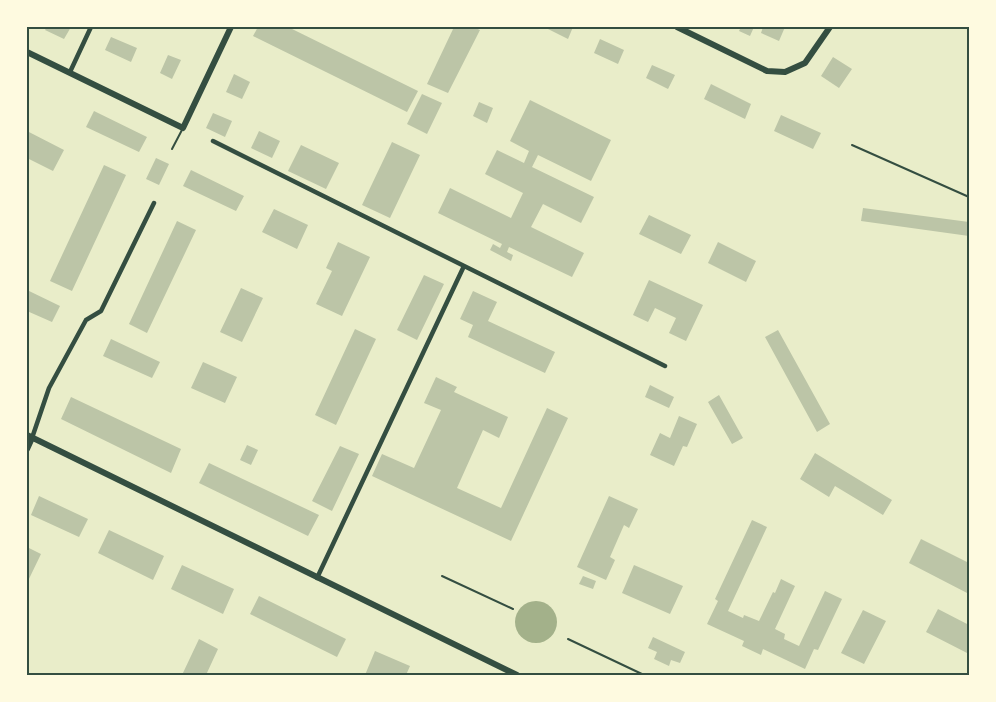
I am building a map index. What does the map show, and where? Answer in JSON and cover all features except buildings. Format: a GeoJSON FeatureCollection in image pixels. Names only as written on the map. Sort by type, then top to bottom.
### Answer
{"type":"FeatureCollection","features":[{"type":"Feature","properties":{"kind":"street"},"geometry":{"type":"LineString","coordinates":[[70,72],[91,27]]}},
{"type":"Feature","properties":{"kind":"street"},"geometry":{"type":"LineString","coordinates":[[27,52],[183,128],[231,27]]}},
{"type":"Feature","properties":{"kind":"street"},"geometry":{"type":"LineString","coordinates":[[677,27],[767,71],[785,72],[805,63],[830,27]]}},
{"type":"Feature","properties":{"kind":"street"},"geometry":{"type":"LineString","coordinates":[[213,141],[665,366]]}},
{"type":"Feature","properties":{"kind":"street"},"geometry":{"type":"LineString","coordinates":[[27,449],[29,436],[49,388],[86,320],[101,311],[154,203]]}},
{"type":"Feature","properties":{"kind":"street"},"geometry":{"type":"LineString","coordinates":[[317,578],[464,266]]}},
{"type":"Feature","properties":{"kind":"street"},"geometry":{"type":"LineString","coordinates":[[29,436],[516,675]]}},
{"type":"Feature","properties":{"kind":"lane"},"geometry":{"type":"LineString","coordinates":[[172,149],[183,128]]}},
{"type":"Feature","properties":{"kind":"path"},"geometry":{"type":"LineString","coordinates":[[852,145],[969,197]]}},
{"type":"Feature","properties":{"kind":"path"},"geometry":{"type":"LineString","coordinates":[[442,576],[513,609]]}},
{"type":"Feature","properties":{"kind":"path"},"geometry":{"type":"LineString","coordinates":[[568,639],[644,675]]}},
{"type":"Feature","properties":{"kind":"shaded area"},"geometry":{"type":"Polygon","coordinates":[[[536,601],[551,607],[557,622],[551,637],[536,643],[521,637],[515,622],[521,607],[536,601]]]}}]}
